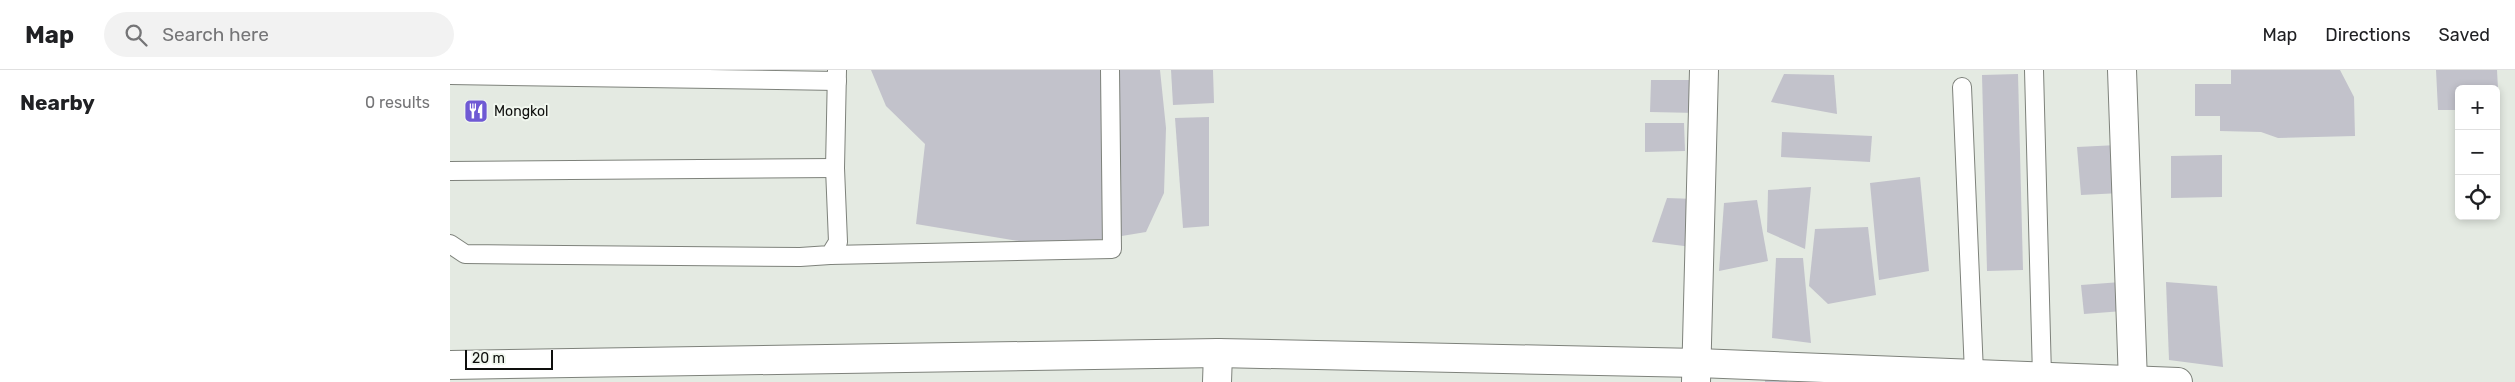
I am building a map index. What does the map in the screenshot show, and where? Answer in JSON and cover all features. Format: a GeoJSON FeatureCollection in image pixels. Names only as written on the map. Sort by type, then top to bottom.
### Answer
{"type":"FeatureCollection","features":[{"type":"Feature","properties":{"kind":"street"},"geometry":{"type":"LineString","coordinates":[[1697,372],[1704,70]]}},
{"type":"Feature","properties":{"kind":"street"},"geometry":{"type":"LineString","coordinates":[[2122,70],[2133,381]]}},
{"type":"Feature","properties":{"kind":"street"},"geometry":{"type":"LineString","coordinates":[[1217,382],[1218,353]]}},
{"type":"Feature","properties":{"kind":"street"},"geometry":{"type":"LineString","coordinates":[[450,366],[1218,353],[1697,372],[1974,374],[2178,382]]}},
{"type":"Feature","properties":{"kind":"lane"},"geometry":{"type":"LineString","coordinates":[[450,244],[466,254],[800,257],[1112,249],[1110,70]]}},
{"type":"Feature","properties":{"kind":"lane"},"geometry":{"type":"LineString","coordinates":[[2034,70],[2042,376]]}},
{"type":"Feature","properties":{"kind":"lane"},"geometry":{"type":"LineString","coordinates":[[450,76],[837,75],[835,168],[838,242],[830,255]]}},
{"type":"Feature","properties":{"kind":"lane"},"geometry":{"type":"LineString","coordinates":[[1962,87],[1974,374]]}},
{"type":"Feature","properties":{"kind":"lane"},"geometry":{"type":"LineString","coordinates":[[450,170],[835,168]]}},
{"type":"Feature","properties":{"kind":"building"},"geometry":{"type":"Polygon","coordinates":[[[871,70],[1160,70],[1166,128],[1164,193],[1146,232],[1055,247],[916,224],[925,144],[886,106],[871,70]]]}},
{"type":"Feature","properties":{"kind":"building"},"geometry":{"type":"Polygon","coordinates":[[[1171,70],[1213,70],[1214,103],[1173,105],[1171,70]]]}},
{"type":"Feature","properties":{"kind":"building"},"geometry":{"type":"Polygon","coordinates":[[[2231,70],[2340,70],[2354,97],[2355,136],[2278,138],[2261,132],[2220,131],[2220,116],[2195,116],[2195,84],[2231,84],[2231,70]]]}},
{"type":"Feature","properties":{"kind":"building"},"geometry":{"type":"Polygon","coordinates":[[[2436,70],[2497,70],[2498,85],[2455,85],[2455,110],[2438,110],[2436,70]]]}},
{"type":"Feature","properties":{"kind":"building"},"geometry":{"type":"Polygon","coordinates":[[[1784,74],[1834,75],[1837,114],[1771,102],[1784,74]]]}},
{"type":"Feature","properties":{"kind":"building"},"geometry":{"type":"Polygon","coordinates":[[[2018,74],[2023,270],[1987,271],[1982,75],[2018,74]]]}},
{"type":"Feature","properties":{"kind":"building"},"geometry":{"type":"Polygon","coordinates":[[[1651,80],[1698,80],[1697,113],[1650,112],[1651,80]]]}},
{"type":"Feature","properties":{"kind":"building"},"geometry":{"type":"Polygon","coordinates":[[[1209,117],[1209,226],[1183,228],[1175,118],[1209,117]]]}},
{"type":"Feature","properties":{"kind":"building"},"geometry":{"type":"Polygon","coordinates":[[[1645,123],[1684,123],[1685,151],[1645,152],[1645,123]]]}},
{"type":"Feature","properties":{"kind":"building"},"geometry":{"type":"Polygon","coordinates":[[[1782,132],[1872,136],[1870,162],[1781,157],[1782,132]]]}},
{"type":"Feature","properties":{"kind":"building"},"geometry":{"type":"Polygon","coordinates":[[[2118,145],[2121,193],[2081,195],[2077,147],[2118,145]]]}},
{"type":"Feature","properties":{"kind":"building"},"geometry":{"type":"Polygon","coordinates":[[[2222,155],[2222,197],[2171,198],[2171,156],[2222,155]]]}},
{"type":"Feature","properties":{"kind":"building"},"geometry":{"type":"Polygon","coordinates":[[[1920,177],[1929,271],[1879,280],[1870,183],[1920,177]]]}},
{"type":"Feature","properties":{"kind":"building"},"geometry":{"type":"Polygon","coordinates":[[[1811,187],[1805,249],[1767,232],[1768,190],[1811,187]]]}},
{"type":"Feature","properties":{"kind":"building"},"geometry":{"type":"Polygon","coordinates":[[[1667,198],[1696,199],[1692,247],[1652,242],[1667,198]]]}},
{"type":"Feature","properties":{"kind":"building"},"geometry":{"type":"Polygon","coordinates":[[[1757,200],[1768,261],[1719,271],[1724,203],[1757,200]]]}},
{"type":"Feature","properties":{"kind":"building"},"geometry":{"type":"Polygon","coordinates":[[[1868,227],[1876,295],[1828,304],[1809,286],[1815,229],[1868,227]]]}},
{"type":"Feature","properties":{"kind":"building"},"geometry":{"type":"Polygon","coordinates":[[[1776,258],[1803,258],[1811,343],[1772,338],[1776,258]]]}},
{"type":"Feature","properties":{"kind":"building"},"geometry":{"type":"Polygon","coordinates":[[[2121,282],[2123,311],[2084,314],[2081,285],[2121,282]]]}},
{"type":"Feature","properties":{"kind":"building"},"geometry":{"type":"Polygon","coordinates":[[[2166,282],[2217,286],[2223,367],[2169,360],[2166,282]]]}},
{"type":"Feature","properties":{"kind":"building"},"geometry":{"type":"Polygon","coordinates":[[[1765,380],[1787,380],[1787,382],[1765,382],[1765,380]]]}},
{"type":"Feature","properties":{"kind":"place","name":"Mongkol"},"geometry":{"type":"Point","coordinates":[476,111]}}]}
